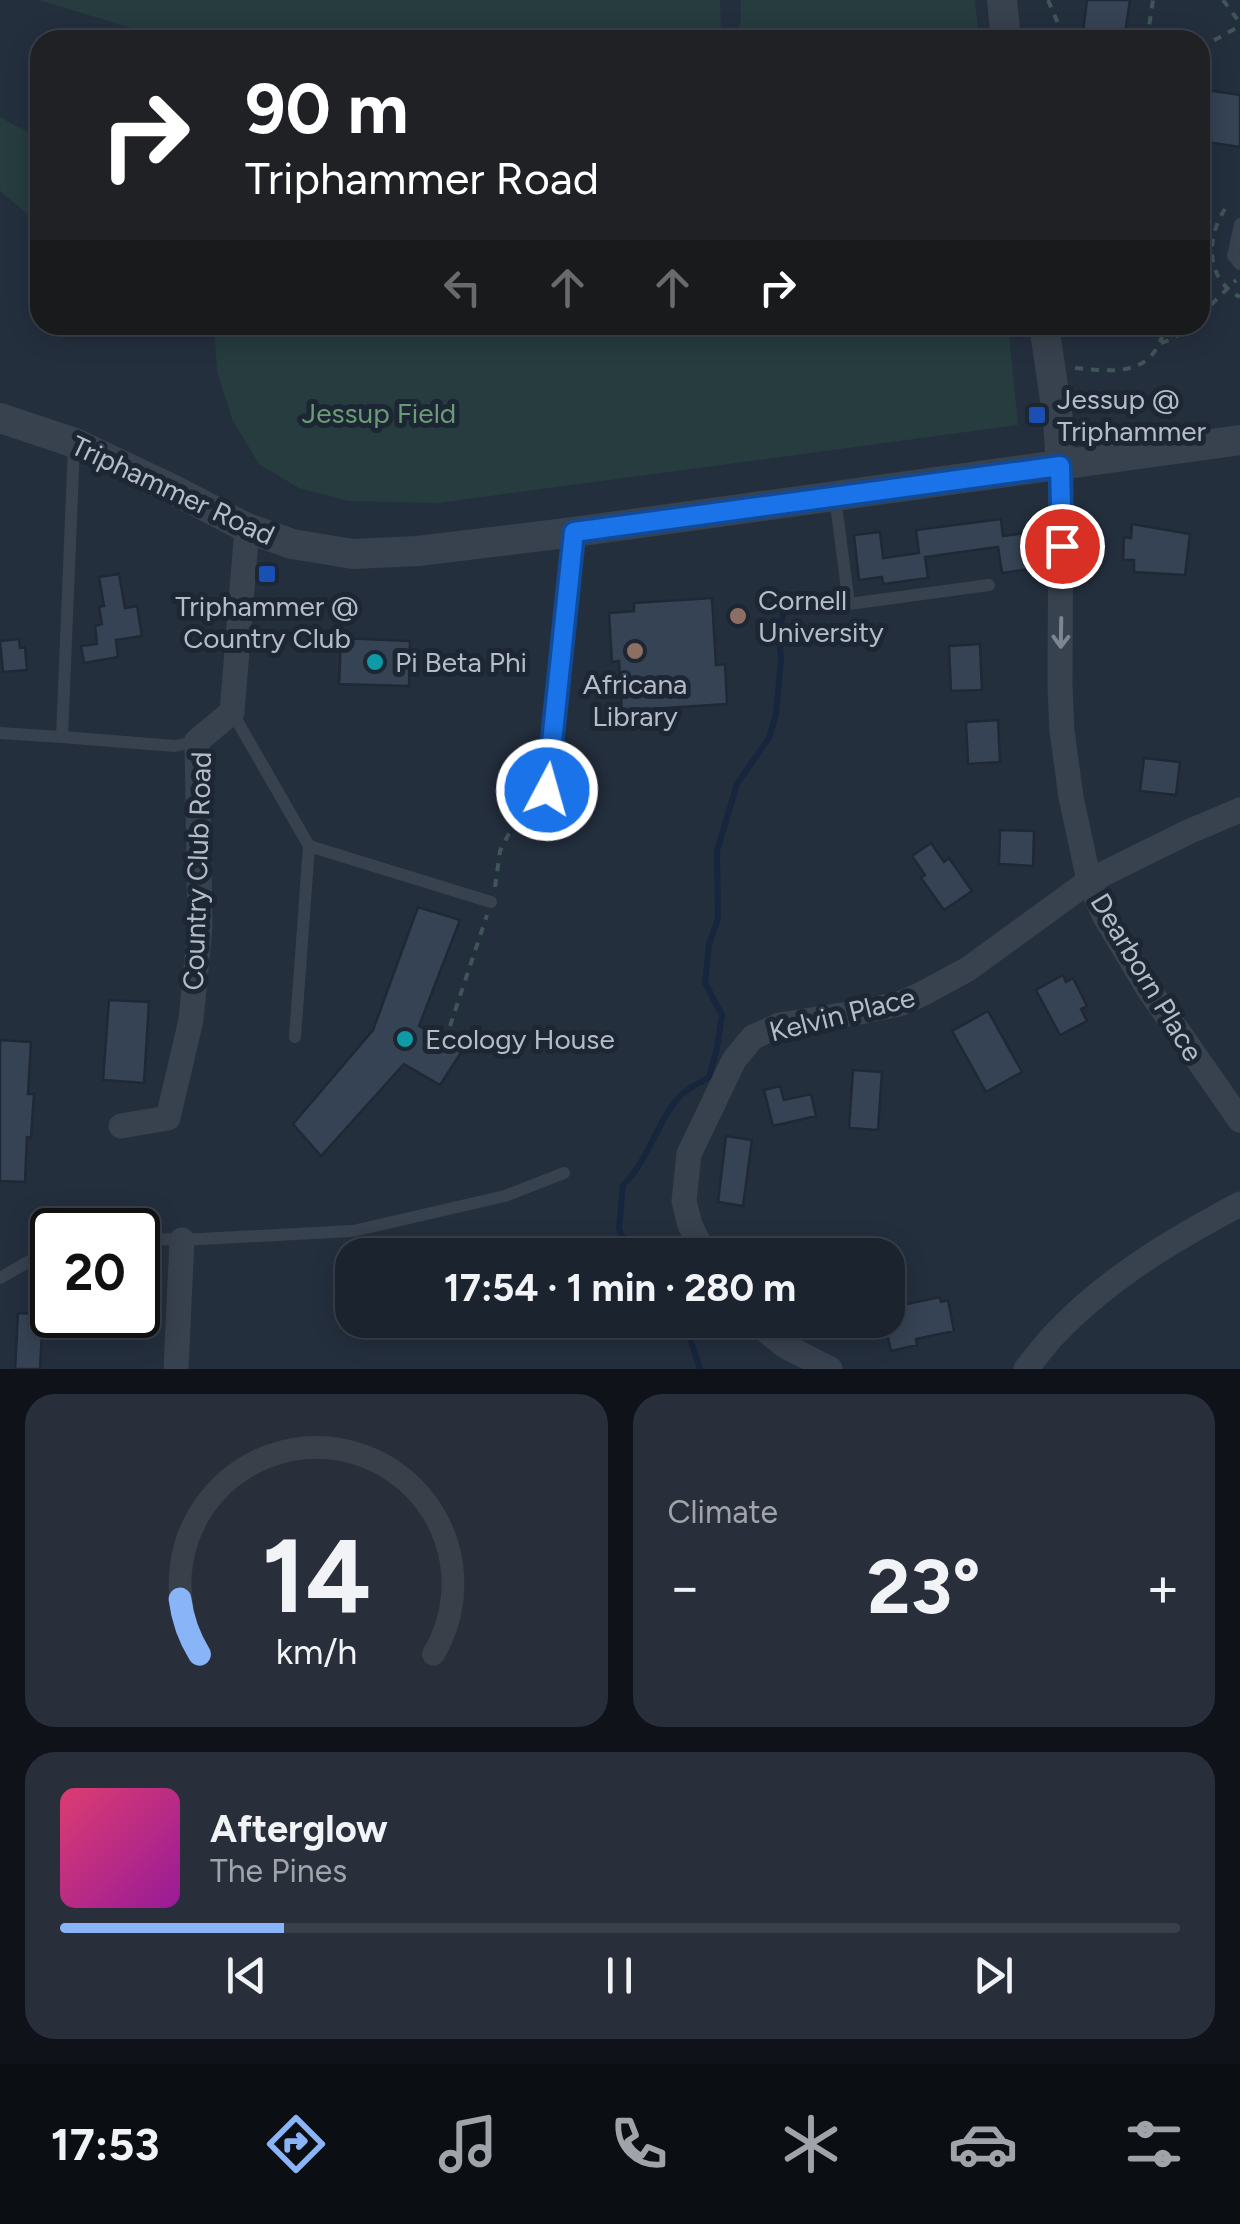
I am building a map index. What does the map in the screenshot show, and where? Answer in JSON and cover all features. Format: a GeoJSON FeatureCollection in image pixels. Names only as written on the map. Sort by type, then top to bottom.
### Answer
{"type":"FeatureCollection","features":[{"type":"Feature","properties":{"kind":"street"},"geometry":{"type":"LineString","coordinates":[[1002,0],[1005,30]]}},
{"type":"Feature","properties":{"kind":"street"},"geometry":{"type":"LineString","coordinates":[[1045,335],[1058,420],[1060,466]]}},
{"type":"Feature","properties":{"kind":"street","name":"Triphammer Road"},"geometry":{"type":"LineString","coordinates":[[0,418],[74,443],[248,528],[292,544],[353,554],[418,551],[574,532],[1240,440]]}},
{"type":"Feature","properties":{"kind":"street","name":"Dearborn Place"},"geometry":{"type":"LineString","coordinates":[[1060,466],[1062,731],[1070,797],[1089,881],[1104,915],[1150,990],[1240,1120]]}},
{"type":"Feature","properties":{"kind":"street"},"geometry":{"type":"LineString","coordinates":[[232,712],[248,528]]}},
{"type":"Feature","properties":{"kind":"street","name":"Country Club Road"},"geometry":{"type":"LineString","coordinates":[[121,1126],[168,1118],[191,1020],[200,928],[197,741],[232,712]]}},
{"type":"Feature","properties":{"kind":"street","name":"Kelvin Place"},"geometry":{"type":"LineString","coordinates":[[697,1238],[684,1201],[688,1154],[734,1060],[754,1037],[780,1024],[899,1004],[922,994],[968,969],[1089,881],[1240,810]]}},
{"type":"Feature","properties":{"kind":"street"},"geometry":{"type":"LineString","coordinates":[[1026,1369],[1056,1333],[1121,1276],[1240,1204]]}},
{"type":"Feature","properties":{"kind":"street"},"geometry":{"type":"LineString","coordinates":[[176,1369],[182,1240]]}},
{"type":"Feature","properties":{"kind":"street"},"geometry":{"type":"LineString","coordinates":[[775,1338],[830,1369]]}},
{"type":"Feature","properties":{"kind":"lane"},"geometry":{"type":"LineString","coordinates":[[1240,224],[1234,256],[1240,264]]}},
{"type":"Feature","properties":{"kind":"lane"},"geometry":{"type":"LineString","coordinates":[[62,737],[74,443]]}},
{"type":"Feature","properties":{"kind":"lane"},"geometry":{"type":"LineString","coordinates":[[835,497],[849,604],[989,586]]}},
{"type":"Feature","properties":{"kind":"lane"},"geometry":{"type":"LineString","coordinates":[[547,790],[574,532]]}},
{"type":"Feature","properties":{"kind":"lane"},"geometry":{"type":"LineString","coordinates":[[232,712],[310,846],[295,1036]]}},
{"type":"Feature","properties":{"kind":"lane"},"geometry":{"type":"LineString","coordinates":[[0,732],[175,746],[197,741]]}},
{"type":"Feature","properties":{"kind":"lane"},"geometry":{"type":"LineString","coordinates":[[310,846],[491,902]]}},
{"type":"Feature","properties":{"kind":"lane"},"geometry":{"type":"LineString","coordinates":[[160,1239],[353,1231],[504,1196],[564,1173]]}},
{"type":"Feature","properties":{"kind":"lane"},"geometry":{"type":"LineString","coordinates":[[0,1278],[30,1261]]}},
{"type":"Feature","properties":{"kind":"path"},"geometry":{"type":"LineString","coordinates":[[1048,0],[1061,30]]}},
{"type":"Feature","properties":{"kind":"path"},"geometry":{"type":"LineString","coordinates":[[1148,30],[1153,0]]}},
{"type":"Feature","properties":{"kind":"path"},"geometry":{"type":"LineString","coordinates":[[1210,42],[1240,25],[1223,0]]}},
{"type":"Feature","properties":{"kind":"path"},"geometry":{"type":"LineString","coordinates":[[1210,271],[1216,272]]}},
{"type":"Feature","properties":{"kind":"path"},"geometry":{"type":"LineString","coordinates":[[1210,306],[1240,277]]}},
{"type":"Feature","properties":{"kind":"path"},"geometry":{"type":"LineString","coordinates":[[1075,368],[1129,370],[1144,362],[1162,335]]}},
{"type":"Feature","properties":{"kind":"path"},"geometry":{"type":"LineString","coordinates":[[1160,343],[1178,335]]}},
{"type":"Feature","properties":{"kind":"green space"},"geometry":{"type":"Polygon","coordinates":[[[39,0],[720,0],[721,30],[138,30],[39,0]]]}},
{"type":"Feature","properties":{"kind":"green space"},"geometry":{"type":"Polygon","coordinates":[[[741,0],[975,0],[978,30],[737,30],[741,0]]]}},
{"type":"Feature","properties":{"kind":"green space"},"geometry":{"type":"Polygon","coordinates":[[[0,117],[30,134],[30,216],[0,191],[0,117]]]}},
{"type":"Feature","properties":{"kind":"green space","name":"Jessup Field"},"geometry":{"type":"Polygon","coordinates":[[[215,335],[1009,335],[1018,425],[438,503],[348,501],[299,488],[259,464],[232,419],[217,371],[215,335]]]}},
{"type":"Feature","properties":{"kind":"building"},"geometry":{"type":"Polygon","coordinates":[[[1087,0],[1130,0],[1126,30],[1083,30],[1087,0]]]}},
{"type":"Feature","properties":{"kind":"building"},"geometry":{"type":"Polygon","coordinates":[[[1210,90],[1240,95],[1240,147],[1210,142],[1210,90]]]}},
{"type":"Feature","properties":{"kind":"building"},"geometry":{"type":"Polygon","coordinates":[[[1001,519],[1003,536],[1025,533],[1030,569],[1002,573],[998,547],[925,557],[928,578],[883,584],[882,577],[859,580],[854,535],[880,532],[883,558],[919,553],[916,530],[1001,519]]]}},
{"type":"Feature","properties":{"kind":"building"},"geometry":{"type":"Polygon","coordinates":[[[1132,524],[1190,534],[1185,575],[1134,572],[1134,560],[1123,560],[1124,537],[1131,538],[1132,524]]]}},
{"type":"Feature","properties":{"kind":"building"},"geometry":{"type":"Polygon","coordinates":[[[119,574],[125,608],[137,606],[142,636],[116,640],[118,657],[84,663],[81,646],[97,644],[95,626],[102,624],[99,607],[104,606],[99,577],[119,574]]]}},
{"type":"Feature","properties":{"kind":"building","name":"Africana Library"},"geometry":{"type":"Polygon","coordinates":[[[712,598],[716,665],[725,664],[727,704],[652,709],[653,715],[622,717],[619,661],[612,662],[609,613],[634,611],[634,603],[712,598]]]}},
{"type":"Feature","properties":{"kind":"building","name":"Pi Beta Phi"},"geometry":{"type":"Polygon","coordinates":[[[341,638],[410,641],[409,686],[339,684],[341,638]]]}},
{"type":"Feature","properties":{"kind":"building"},"geometry":{"type":"Polygon","coordinates":[[[19,639],[20,648],[25,647],[27,670],[3,672],[0,641],[19,639]]]}},
{"type":"Feature","properties":{"kind":"building"},"geometry":{"type":"Polygon","coordinates":[[[980,644],[982,690],[951,691],[949,646],[980,644]]]}},
{"type":"Feature","properties":{"kind":"building"},"geometry":{"type":"Polygon","coordinates":[[[998,720],[1000,762],[968,764],[966,722],[998,720]]]}},
{"type":"Feature","properties":{"kind":"building"},"geometry":{"type":"Polygon","coordinates":[[[1144,758],[1180,762],[1176,795],[1140,791],[1144,758]]]}},
{"type":"Feature","properties":{"kind":"building"},"geometry":{"type":"Polygon","coordinates":[[[1000,830],[1034,831],[1033,866],[999,864],[1000,830]]]}},
{"type":"Feature","properties":{"kind":"building"},"geometry":{"type":"Polygon","coordinates":[[[931,843],[944,862],[949,858],[972,891],[944,910],[921,878],[925,875],[912,856],[931,843]]]}},
{"type":"Feature","properties":{"kind":"building","name":"Ecology House"},"geometry":{"type":"Polygon","coordinates":[[[418,907],[460,920],[419,1026],[464,1048],[440,1085],[404,1064],[321,1156],[293,1124],[373,1030],[418,907]]]}},
{"type":"Feature","properties":{"kind":"building"},"geometry":{"type":"Polygon","coordinates":[[[1063,975],[1066,982],[1073,978],[1087,1006],[1081,1009],[1087,1021],[1060,1035],[1036,990],[1063,975]]]}},
{"type":"Feature","properties":{"kind":"building"},"geometry":{"type":"Polygon","coordinates":[[[109,1000],[149,1002],[144,1083],[103,1080],[109,1000]]]}},
{"type":"Feature","properties":{"kind":"building"},"geometry":{"type":"Polygon","coordinates":[[[988,1011],[1022,1072],[986,1092],[952,1031],[988,1011]]]}},
{"type":"Feature","properties":{"kind":"building"},"geometry":{"type":"Polygon","coordinates":[[[0,1040],[31,1042],[28,1094],[34,1094],[25,1182],[0,1181],[0,1040]]]}},
{"type":"Feature","properties":{"kind":"building"},"geometry":{"type":"Polygon","coordinates":[[[853,1070],[882,1072],[878,1130],[849,1128],[853,1070]]]}},
{"type":"Feature","properties":{"kind":"building"},"geometry":{"type":"Polygon","coordinates":[[[780,1086],[784,1100],[811,1094],[816,1116],[773,1126],[764,1090],[780,1086]]]}},
{"type":"Feature","properties":{"kind":"building"},"geometry":{"type":"Polygon","coordinates":[[[726,1136],[752,1140],[743,1206],[718,1202],[726,1136]]]}},
{"type":"Feature","properties":{"kind":"building"},"geometry":{"type":"Polygon","coordinates":[[[940,1297],[941,1302],[948,1300],[954,1331],[916,1339],[917,1345],[891,1351],[888,1338],[905,1338],[905,1304],[940,1297]]]}},
{"type":"Feature","properties":{"kind":"building"},"geometry":{"type":"Polygon","coordinates":[[[18,1313],[30,1313],[30,1338],[42,1338],[40,1369],[15,1369],[18,1313]]]}},
{"type":"Feature","properties":{"kind":"waterway"},"geometry":{"type":"LineString","coordinates":[[623,1238],[619,1229],[623,1185],[640,1164],[673,1105],[684,1092],[709,1077],[717,1048],[722,1015],[705,983],[709,944],[718,919],[717,851],[737,784],[769,738],[776,714],[781,659],[779,630],[784,612]]}},
{"type":"Feature","properties":{"kind":"waterway"},"geometry":{"type":"LineString","coordinates":[[690,1338],[700,1369]]}},
{"type":"Feature","properties":{"kind":"place","name":"Jessup @ Triphammer"},"geometry":{"type":"Point","coordinates":[1037,415]}},
{"type":"Feature","properties":{"kind":"place","name":"Triphammer @ Country Club"},"geometry":{"type":"Point","coordinates":[267,574]}},
{"type":"Feature","properties":{"kind":"place","name":"Cornell University"},"geometry":{"type":"Point","coordinates":[738,616]}},
{"type":"Feature","properties":{"kind":"place","name":"Africana Library"},"geometry":{"type":"Point","coordinates":[635,651]}},
{"type":"Feature","properties":{"kind":"place","name":"Pi Beta Phi"},"geometry":{"type":"Point","coordinates":[375,662]}},
{"type":"Feature","properties":{"kind":"place","name":"Ecology House"},"geometry":{"type":"Point","coordinates":[405,1039]}},
{"type":"Feature","properties":{"kind":"route"},"geometry":{"type":"LineString","coordinates":[[547,790],[574,532],[1060,466],[1062,546]]}}]}
